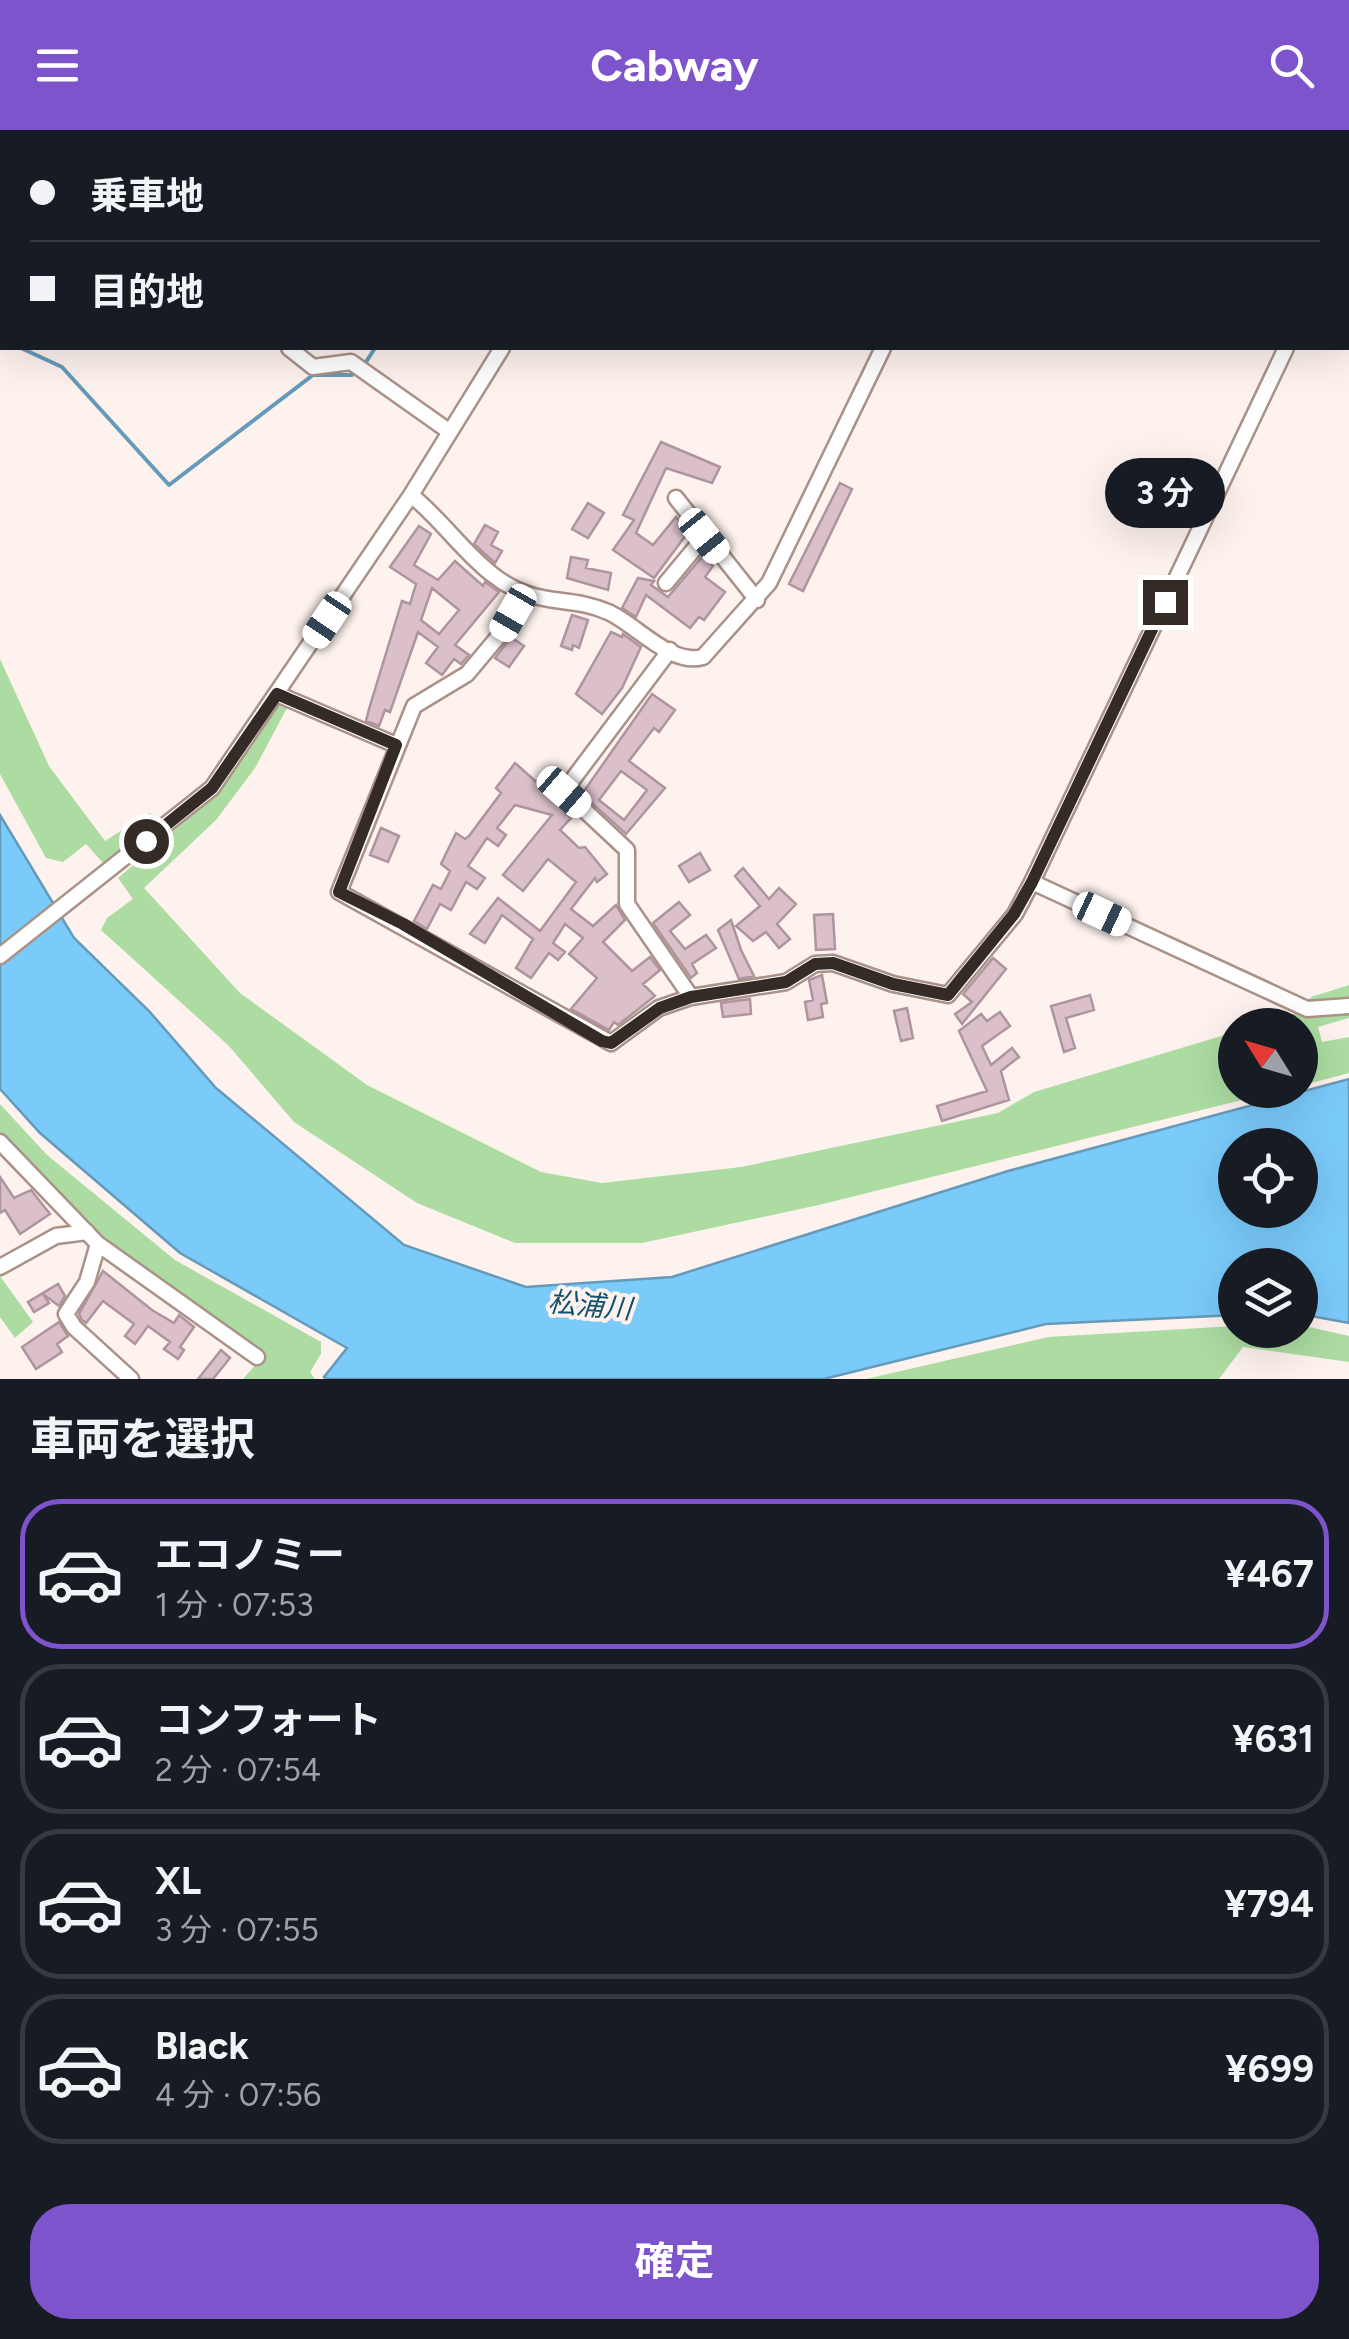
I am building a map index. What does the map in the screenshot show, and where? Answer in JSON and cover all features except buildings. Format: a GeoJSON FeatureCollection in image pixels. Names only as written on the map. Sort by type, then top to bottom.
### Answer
{"type":"FeatureCollection","features":[{"type":"Feature","properties":{"kind":"street"},"geometry":{"type":"LineString","coordinates":[[291,350],[312,367],[351,362],[450,432]]}},
{"type":"Feature","properties":{"kind":"street"},"geometry":{"type":"LineString","coordinates":[[0,956],[212,788],[411,495],[501,350]]}},
{"type":"Feature","properties":{"kind":"street"},"geometry":{"type":"LineString","coordinates":[[411,495],[492,575],[523,595],[609,612],[670,650],[687,658],[703,657],[769,584],[882,350]]}},
{"type":"Feature","properties":{"kind":"street"},"geometry":{"type":"LineString","coordinates":[[523,595],[503,630],[467,674],[414,706],[339,892],[403,924],[611,1043],[660,1008],[691,997],[786,982],[815,964],[833,963],[893,984],[948,995],[1014,914],[1032,882],[1285,350]]}},
{"type":"Feature","properties":{"kind":"street"},"geometry":{"type":"LineString","coordinates":[[676,498],[756,600]]}},
{"type":"Feature","properties":{"kind":"street"},"geometry":{"type":"LineString","coordinates":[[666,583],[704,536]]}},
{"type":"Feature","properties":{"kind":"street"},"geometry":{"type":"LineString","coordinates":[[670,650],[564,792],[627,850],[627,904],[691,997]]}},
{"type":"Feature","properties":{"kind":"street"},"geometry":{"type":"LineString","coordinates":[[277,694],[396,745]]}},
{"type":"Feature","properties":{"kind":"street"},"geometry":{"type":"LineString","coordinates":[[1032,882],[1307,1008],[1349,1006]]}},
{"type":"Feature","properties":{"kind":"street"},"geometry":{"type":"LineString","coordinates":[[0,1142],[98,1244],[257,1358]]}},
{"type":"Feature","properties":{"kind":"street"},"geometry":{"type":"LineString","coordinates":[[0,1267],[56,1236],[87,1232]]}},
{"type":"Feature","properties":{"kind":"street"},"geometry":{"type":"LineString","coordinates":[[98,1244],[87,1282],[66,1314],[74,1327],[132,1379]]}},
{"type":"Feature","properties":{"kind":"green space"},"geometry":{"type":"Polygon","coordinates":[[[0,659],[49,766],[105,841],[149,813],[163,820],[104,864],[86,844],[63,862],[46,858],[0,774],[0,659]]]}},
{"type":"Feature","properties":{"kind":"green space"},"geometry":{"type":"Polygon","coordinates":[[[277,705],[287,708],[255,768],[216,820],[144,888],[240,993],[367,1085],[541,1172],[602,1183],[741,1167],[998,1113],[1034,1092],[1218,1037],[1218,1106],[823,1204],[642,1243],[515,1243],[417,1203],[294,1122],[229,1046],[101,930],[107,918],[133,899],[118,878],[216,795],[277,705]]]}},
{"type":"Feature","properties":{"kind":"green space"},"geometry":{"type":"Polygon","coordinates":[[[1349,985],[1349,1018],[1318,1027],[1318,1008],[1301,1008],[1311,997],[1349,985]]]}},
{"type":"Feature","properties":{"kind":"green space"},"geometry":{"type":"Polygon","coordinates":[[[1318,1027],[1322,1042],[1349,1037],[1349,1073],[1318,1081],[1318,1027]]]}},
{"type":"Feature","properties":{"kind":"green space"},"geometry":{"type":"Polygon","coordinates":[[[0,1104],[47,1155],[175,1260],[321,1342],[321,1354],[310,1372],[315,1379],[243,1379],[266,1353],[102,1241],[0,1135],[0,1104]]]}},
{"type":"Feature","properties":{"kind":"green space"},"geometry":{"type":"Polygon","coordinates":[[[0,1276],[33,1322],[15,1338],[0,1317],[0,1276]]]}},
{"type":"Feature","properties":{"kind":"green space"},"geometry":{"type":"Polygon","coordinates":[[[1218,1327],[1218,1348],[1242,1348],[1219,1379],[866,1379],[1048,1337],[1218,1327]]]}},
{"type":"Feature","properties":{"kind":"green space"},"geometry":{"type":"Polygon","coordinates":[[[1318,1329],[1349,1336],[1349,1362],[1250,1348],[1318,1348],[1318,1329]]]}},
{"type":"Feature","properties":{"kind":"water","name":"松浦川"},"geometry":{"type":"Polygon","coordinates":[[[0,815],[74,938],[149,1011],[216,1088],[404,1245],[526,1287],[672,1277],[1008,1171],[1242,1108],[1318,1108],[1318,1087],[1349,1079],[1349,1323],[1318,1317],[1318,1248],[1218,1248],[1218,1316],[1046,1324],[824,1379],[327,1379],[324,1377],[347,1348],[180,1253],[40,1133],[0,1089],[0,815]]]}},
{"type":"Feature","properties":{"kind":"waterway"},"geometry":{"type":"LineString","coordinates":[[25,350],[62,367],[169,485],[313,375],[352,375]]}},
{"type":"Feature","properties":{"kind":"waterway"},"geometry":{"type":"LineString","coordinates":[[366,362],[374,350]]}},
{"type":"Feature","properties":{"kind":"route"},"geometry":{"type":"LineString","coordinates":[[146,841],[212,788],[277,694],[396,745],[339,892],[403,924],[602,1041],[611,1043],[660,1008],[691,997],[786,982],[815,964],[833,963],[893,984],[948,995],[1014,914],[1032,882],[1165,602]]}}]}
